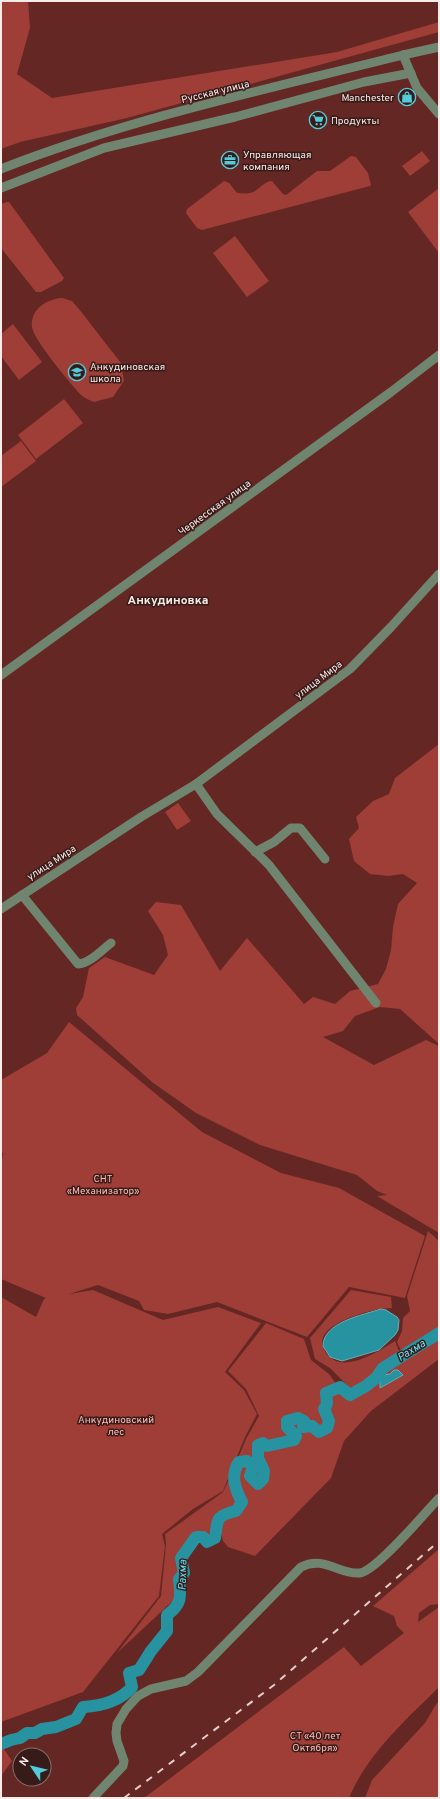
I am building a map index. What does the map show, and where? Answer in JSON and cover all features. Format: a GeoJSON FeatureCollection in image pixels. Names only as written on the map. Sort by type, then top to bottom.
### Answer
{"type":"FeatureCollection","features":[{"type":"Feature","properties":{"kind":"street","name":"Русская улица"},"geometry":{"type":"LineString","coordinates":[[1,169],[53,149],[116,128],[403,54],[439,47]]}},
{"type":"Feature","properties":{"kind":"street"},"geometry":{"type":"LineString","coordinates":[[403,54],[417,88],[439,114]]}},
{"type":"Feature","properties":{"kind":"street"},"geometry":{"type":"LineString","coordinates":[[1,188],[104,148],[234,117],[364,82],[411,73]]}},
{"type":"Feature","properties":{"kind":"street","name":"Черкесская улица"},"geometry":{"type":"LineString","coordinates":[[1,675],[379,401],[439,355]]}},
{"type":"Feature","properties":{"kind":"street","name":"улица Мира"},"geometry":{"type":"LineString","coordinates":[[1,909],[141,817],[196,784],[350,669],[391,627],[439,574]]}},
{"type":"Feature","properties":{"kind":"street"},"geometry":{"type":"LineString","coordinates":[[196,784],[217,814],[269,865],[376,1003]]}},
{"type":"Feature","properties":{"kind":"street"},"geometry":{"type":"LineString","coordinates":[[255,852],[274,842],[291,828],[297,827],[300,828],[325,859]]}},
{"type":"Feature","properties":{"kind":"street"},"geometry":{"type":"LineString","coordinates":[[22,895],[78,964],[82,964],[90,960],[111,943]]}},
{"type":"Feature","properties":{"kind":"street"},"geometry":{"type":"LineString","coordinates":[[93,1798],[123,1766],[124,1761],[116,1741],[116,1729],[126,1709],[138,1696],[161,1685],[186,1681],[198,1672],[302,1567],[318,1562],[355,1572],[367,1571],[413,1527],[439,1498]]}},
{"type":"Feature","properties":{"kind":"green space"},"geometry":{"type":"Polygon","coordinates":[[[1,1],[28,1],[30,28],[17,74],[52,98],[337,52],[439,22],[439,32],[127,118],[20,142],[1,149],[1,1]]]}},
{"type":"Feature","properties":{"kind":"green space"},"geometry":{"type":"Polygon","coordinates":[[[422,151],[430,161],[410,176],[402,166],[422,151]]]}},
{"type":"Feature","properties":{"kind":"green space"},"geometry":{"type":"Polygon","coordinates":[[[351,156],[356,157],[368,173],[370,186],[202,230],[197,228],[186,213],[187,209],[224,181],[229,183],[237,193],[250,193],[269,181],[272,181],[283,194],[286,195],[317,171],[330,171],[351,156]]]}},
{"type":"Feature","properties":{"kind":"green space"},"geometry":{"type":"Polygon","coordinates":[[[439,188],[439,253],[408,212],[439,188]]]}},
{"type":"Feature","properties":{"kind":"green space"},"geometry":{"type":"Polygon","coordinates":[[[9,202],[64,278],[62,281],[41,292],[36,292],[1,248],[1,204],[9,202]]]}},
{"type":"Feature","properties":{"kind":"green space"},"geometry":{"type":"Polygon","coordinates":[[[235,236],[269,281],[247,297],[213,253],[235,236]]]}},
{"type":"Feature","properties":{"kind":"green space"},"geometry":{"type":"Polygon","coordinates":[[[62,298],[72,301],[121,363],[124,381],[113,397],[94,402],[82,395],[68,381],[34,333],[32,321],[37,310],[51,300],[62,298]]]}},
{"type":"Feature","properties":{"kind":"green space"},"geometry":{"type":"Polygon","coordinates":[[[13,324],[42,362],[19,380],[1,356],[1,334],[13,324]]]}},
{"type":"Feature","properties":{"kind":"green space"},"geometry":{"type":"Polygon","coordinates":[[[64,399],[83,423],[36,459],[18,435],[64,399]]]}},
{"type":"Feature","properties":{"kind":"green space"},"geometry":{"type":"Polygon","coordinates":[[[21,441],[36,461],[1,487],[1,456],[21,441]]]}},
{"type":"Feature","properties":{"kind":"green space"},"geometry":{"type":"Polygon","coordinates":[[[439,744],[439,1044],[400,1009],[380,1007],[355,1016],[343,1031],[323,1037],[374,1065],[426,1040],[439,1046],[439,1233],[377,1196],[387,1195],[377,1191],[357,1175],[260,1145],[196,1113],[152,1082],[77,1015],[76,1008],[83,997],[89,968],[105,957],[154,975],[168,955],[163,935],[148,911],[156,902],[181,905],[220,971],[247,938],[304,1004],[313,997],[335,1004],[350,991],[378,984],[386,969],[391,950],[393,927],[398,904],[417,883],[403,874],[388,876],[370,874],[354,861],[349,839],[359,828],[356,817],[373,801],[389,794],[395,778],[439,744]]]}},
{"type":"Feature","properties":{"kind":"green space"},"geometry":{"type":"Polygon","coordinates":[[[178,803],[191,821],[177,830],[165,812],[178,803]]]}},
{"type":"Feature","properties":{"kind":"green space"},"geometry":{"type":"Polygon","coordinates":[[[69,1022],[202,1132],[281,1173],[339,1188],[425,1236],[405,1298],[349,1287],[307,1337],[217,1302],[168,1314],[144,1310],[139,1301],[98,1285],[69,1294],[93,1290],[163,1320],[218,1307],[261,1323],[225,1372],[244,1390],[257,1414],[245,1437],[223,1491],[193,1509],[162,1534],[165,1546],[159,1596],[83,1692],[1,1722],[1,1297],[36,1317],[44,1299],[46,1298],[1,1279],[1,1167],[3,1153],[1,1152],[1,1080],[47,1053],[69,1022]]]}},
{"type":"Feature","properties":{"kind":"green space"},"geometry":{"type":"Polygon","coordinates":[[[428,1231],[439,1241],[439,1331],[402,1353],[397,1342],[402,1331],[403,1318],[410,1311],[407,1296],[428,1231]]]}},
{"type":"Feature","properties":{"kind":"green space"},"geometry":{"type":"Polygon","coordinates":[[[351,1290],[391,1297],[392,1308],[366,1312],[337,1324],[325,1334],[323,1338],[322,1342],[325,1351],[331,1358],[339,1362],[349,1362],[369,1356],[395,1341],[399,1351],[366,1382],[351,1389],[330,1368],[315,1359],[310,1338],[351,1290]]]}},
{"type":"Feature","properties":{"kind":"green space"},"geometry":{"type":"Polygon","coordinates":[[[266,1323],[304,1339],[311,1360],[329,1374],[337,1385],[323,1393],[322,1411],[325,1424],[319,1428],[313,1424],[307,1424],[306,1418],[299,1416],[285,1419],[284,1425],[291,1437],[268,1443],[264,1441],[257,1443],[255,1454],[260,1470],[258,1476],[254,1475],[255,1464],[247,1457],[238,1458],[246,1439],[259,1416],[246,1389],[228,1371],[266,1323]]]}},
{"type":"Feature","properties":{"kind":"green space"},"geometry":{"type":"Polygon","coordinates":[[[439,1335],[439,1359],[371,1411],[344,1441],[331,1478],[255,1556],[228,1547],[223,1541],[219,1524],[225,1516],[238,1513],[245,1502],[237,1486],[239,1468],[245,1465],[249,1469],[247,1478],[258,1486],[264,1481],[267,1472],[262,1454],[263,1448],[266,1449],[295,1442],[298,1435],[291,1424],[301,1423],[302,1429],[311,1429],[319,1434],[326,1431],[331,1425],[327,1409],[329,1404],[329,1394],[341,1391],[350,1397],[377,1380],[386,1370],[439,1335]]]}},
{"type":"Feature","properties":{"kind":"green space"},"geometry":{"type":"Polygon","coordinates":[[[232,1473],[233,1493],[238,1503],[234,1507],[217,1516],[214,1522],[212,1535],[207,1539],[203,1535],[195,1534],[178,1557],[181,1573],[177,1579],[179,1595],[117,1653],[161,1596],[166,1544],[165,1534],[223,1492],[232,1473]]]}},
{"type":"Feature","properties":{"kind":"green space","name":"СТ «40 лет Октября»"},"geometry":{"type":"Polygon","coordinates":[[[439,1549],[439,1604],[430,1605],[419,1613],[418,1622],[439,1607],[439,1687],[388,1738],[366,1766],[349,1798],[144,1798],[344,1647],[361,1666],[404,1633],[397,1626],[394,1616],[373,1606],[439,1549]]]}},
{"type":"Feature","properties":{"kind":"green space"},"geometry":{"type":"Polygon","coordinates":[[[439,1701],[439,1798],[365,1798],[372,1780],[425,1723],[439,1701]]]}},
{"type":"Feature","properties":{"kind":"green space"},"geometry":{"type":"Polygon","coordinates":[[[1,1748],[4,1749],[12,1761],[1,1776],[1,1748]]]}},
{"type":"Feature","properties":{"kind":"water"},"geometry":{"type":"Polygon","coordinates":[[[381,1309],[386,1310],[399,1320],[398,1330],[395,1335],[379,1350],[342,1361],[330,1357],[323,1346],[325,1338],[330,1331],[345,1321],[381,1309]]]}},
{"type":"Feature","properties":{"kind":"water"},"geometry":{"type":"Polygon","coordinates":[[[394,1370],[398,1370],[403,1375],[380,1388],[380,1379],[383,1375],[390,1374],[394,1370]]]}},
{"type":"Feature","properties":{"kind":"waterway","name":"Рахма"},"geometry":{"type":"LineString","coordinates":[[1,1744],[20,1738],[27,1733],[35,1733],[42,1729],[56,1727],[76,1719],[83,1707],[96,1706],[116,1700],[127,1692],[132,1687],[129,1673],[139,1670],[151,1651],[167,1631],[167,1615],[178,1604],[180,1595],[179,1579],[184,1573],[181,1558],[196,1537],[203,1537],[207,1542],[215,1538],[217,1522],[219,1519],[224,1515],[236,1511],[242,1502],[234,1482],[236,1467],[239,1462],[247,1461],[253,1467],[250,1476],[258,1484],[263,1479],[264,1471],[258,1458],[258,1445],[263,1443],[267,1446],[294,1440],[296,1436],[287,1427],[287,1421],[298,1418],[304,1421],[303,1427],[312,1426],[319,1432],[327,1428],[329,1421],[324,1409],[327,1404],[326,1393],[340,1387],[350,1395],[366,1386],[376,1378],[383,1368],[439,1333]]}},
{"type":"Feature","properties":{"kind":"railway"},"geometry":{"type":"LineString","coordinates":[[124,1798],[274,1685],[439,1541]]}},
{"type":"Feature","properties":{"kind":"place","name":"Manchester"},"geometry":{"type":"Point","coordinates":[407,97]}},
{"type":"Feature","properties":{"kind":"place","name":"Продукты"},"geometry":{"type":"Point","coordinates":[318,120]}},
{"type":"Feature","properties":{"kind":"place","name":"Управляющая компания"},"geometry":{"type":"Point","coordinates":[230,160]}},
{"type":"Feature","properties":{"kind":"place","name":"Анкудиновская школа"},"geometry":{"type":"Point","coordinates":[77,372]}},
{"type":"Feature","properties":{"kind":"district","name":"Анкудиновка"},"geometry":{"type":"Point","coordinates":[168,600]}},
{"type":"Feature","properties":{"kind":"park label","name":"СНТ «Механизатор»"},"geometry":{"type":"Point","coordinates":[103,1184]}},
{"type":"Feature","properties":{"kind":"park label","name":"Анкудиновский лес"},"geometry":{"type":"Point","coordinates":[116,1424]}}]}
